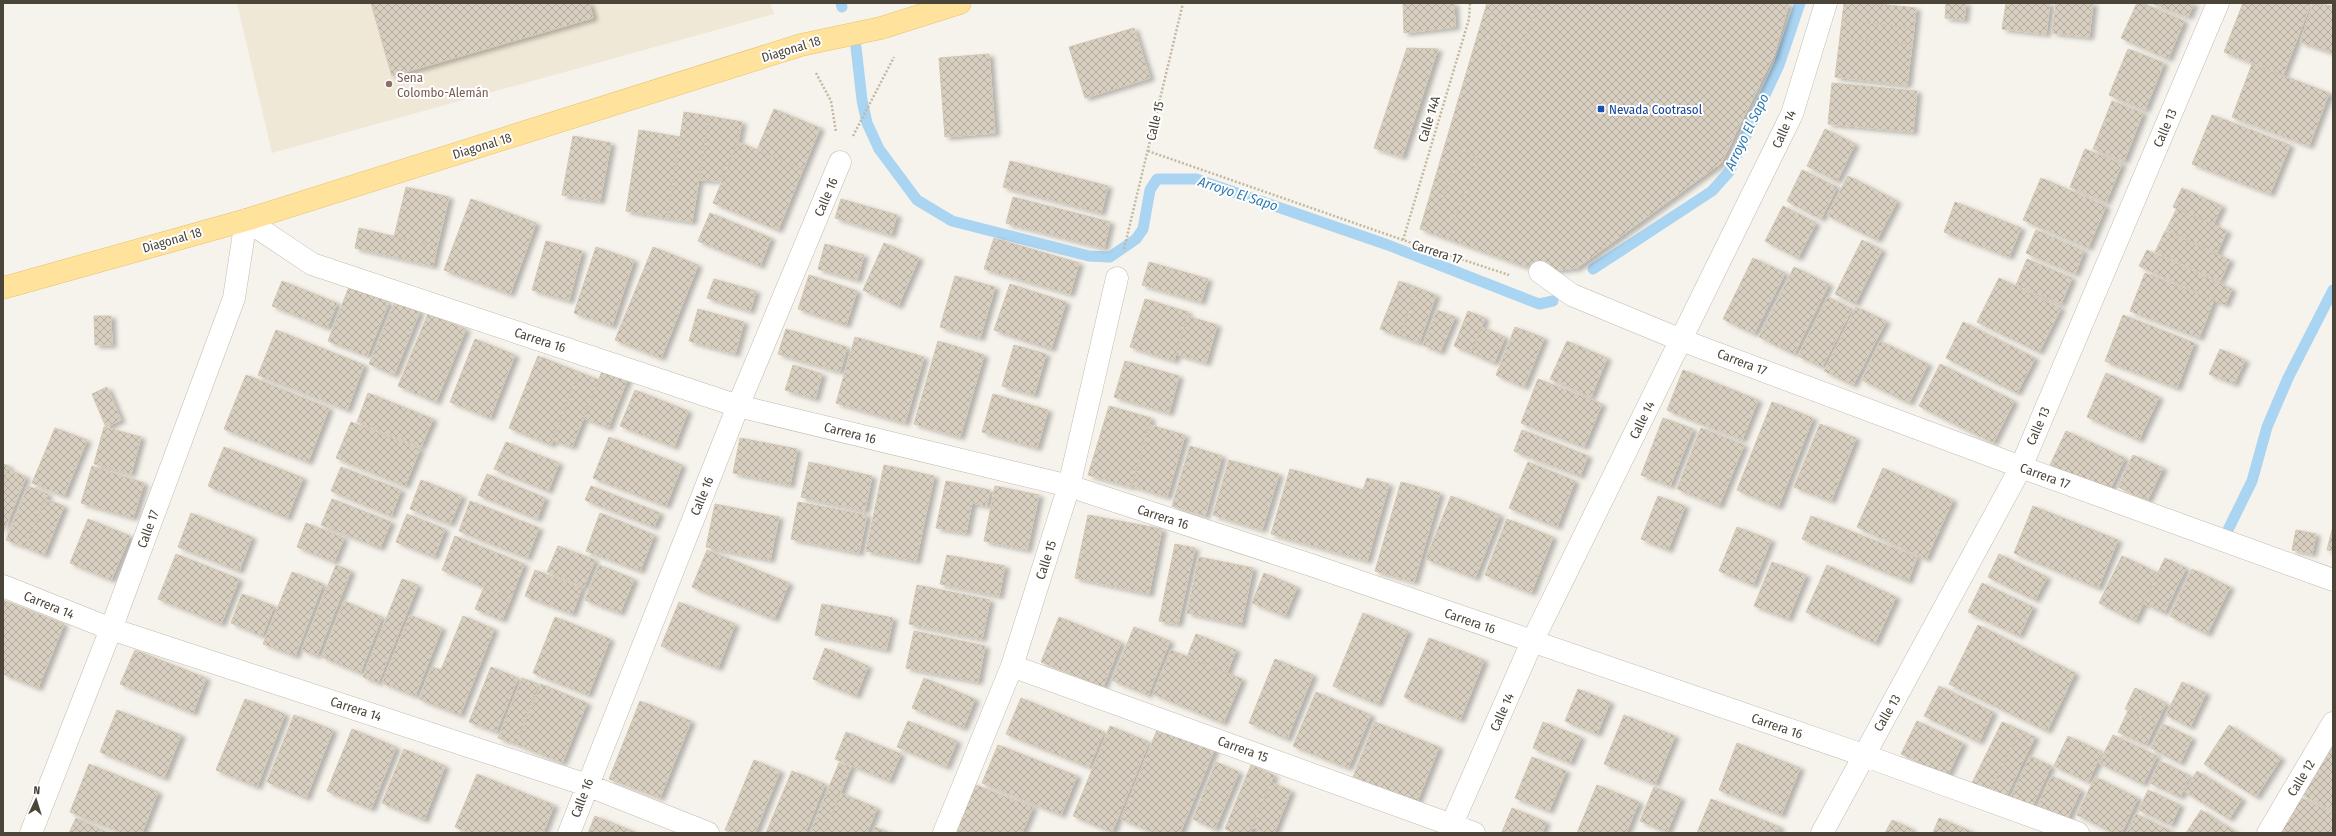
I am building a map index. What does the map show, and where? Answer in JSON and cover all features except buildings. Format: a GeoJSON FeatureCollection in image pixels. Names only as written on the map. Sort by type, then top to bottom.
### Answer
{"type":"FeatureCollection","features":[{"type":"Feature","properties":{"kind":"main road","name":"Diagonal 18"},"geometry":{"type":"LineString","coordinates":[[3,288],[246,220],[810,43],[880,28],[960,3]]}},
{"type":"Feature","properties":{"kind":"street","name":"Calle 14"},"geometry":{"type":"LineString","coordinates":[[1450,829],[1532,642],[1792,114],[1826,3]]}},
{"type":"Feature","properties":{"kind":"street","name":"Calle 13"},"geometry":{"type":"LineString","coordinates":[[1822,833],[1863,755],[1908,677],[2020,467],[2218,3]]}},
{"type":"Feature","properties":{"kind":"street","name":"Calle 16"},"geometry":{"type":"LineString","coordinates":[[569,833],[738,406],[840,162]]}},
{"type":"Feature","properties":{"kind":"street","name":"Carrera 16"},"geometry":{"type":"LineString","coordinates":[[246,220],[312,264],[738,406],[1070,486],[1314,566],[1863,755],[2078,833]]}},
{"type":"Feature","properties":{"kind":"street","name":"Calle 17"},"geometry":{"type":"LineString","coordinates":[[31,833],[111,629],[234,298],[246,220]]}},
{"type":"Feature","properties":{"kind":"street","name":"Carrera 17"},"geometry":{"type":"LineString","coordinates":[[1540,272],[1572,295],[1681,340],[2020,467],[2333,580]]}},
{"type":"Feature","properties":{"kind":"street","name":"Calle 15"},"geometry":{"type":"LineString","coordinates":[[944,833],[1012,666],[1070,486],[1117,278]]}},
{"type":"Feature","properties":{"kind":"street","name":"Carrera 14"},"geometry":{"type":"LineString","coordinates":[[3,586],[111,629],[587,785],[708,833]]}},
{"type":"Feature","properties":{"kind":"street","name":"Carrera 15"},"geometry":{"type":"LineString","coordinates":[[1012,666],[1450,829],[1474,833]]}},
{"type":"Feature","properties":{"kind":"street","name":"Calle 12"},"geometry":{"type":"LineString","coordinates":[[2268,833],[2333,724]]}},
{"type":"Feature","properties":{"kind":"path","name":"Calle 15"},"geometry":{"type":"LineString","coordinates":[[1126,238],[1183,3]]}},
{"type":"Feature","properties":{"kind":"path","name":"Calle 14A"},"geometry":{"type":"LineString","coordinates":[[1403,240],[1469,19],[1470,3]]}},
{"type":"Feature","properties":{"kind":"path"},"geometry":{"type":"LineString","coordinates":[[810,43],[832,101],[840,162]]}},
{"type":"Feature","properties":{"kind":"path"},"geometry":{"type":"LineString","coordinates":[[857,127],[874,91]]}},
{"type":"Feature","properties":{"kind":"path","name":"Carrera 17"},"geometry":{"type":"LineString","coordinates":[[1148,151],[1403,240],[1514,276]]}},
{"type":"Feature","properties":{"kind":"shaded area","name":"Sena Colombo-Alemán"},"geometry":{"type":"Polygon","coordinates":[[[237,3],[770,3],[774,14],[272,153],[237,3]]]}},
{"type":"Feature","properties":{"kind":"waterway","name":"Arroyo El Sapo"},"geometry":{"type":"LineString","coordinates":[[841,3],[842,7]]}},
{"type":"Feature","properties":{"kind":"waterway","name":"Arroyo El Sapo"},"geometry":{"type":"LineString","coordinates":[[1593,269],[1712,191],[1729,172],[1779,65],[1800,3]]}},
{"type":"Feature","properties":{"kind":"waterway","name":"Arroyo El Sapo"},"geometry":{"type":"LineString","coordinates":[[856,47],[862,100],[867,123],[879,149],[917,200],[952,221],[1089,256],[1110,257],[1136,239],[1143,229],[1150,190],[1157,179],[1196,179],[1388,245],[1539,304],[1553,301]]}},
{"type":"Feature","properties":{"kind":"waterway"},"geometry":{"type":"LineString","coordinates":[[2223,540],[2252,481],[2267,427],[2288,378],[2333,290]]}},
{"type":"Feature","properties":{"kind":"place","name":"Sena Colombo-Alemán"},"geometry":{"type":"Point","coordinates":[389,84]}},
{"type":"Feature","properties":{"kind":"place","name":"Nevada Cootrasol"},"geometry":{"type":"Point","coordinates":[1601,109]}}]}
